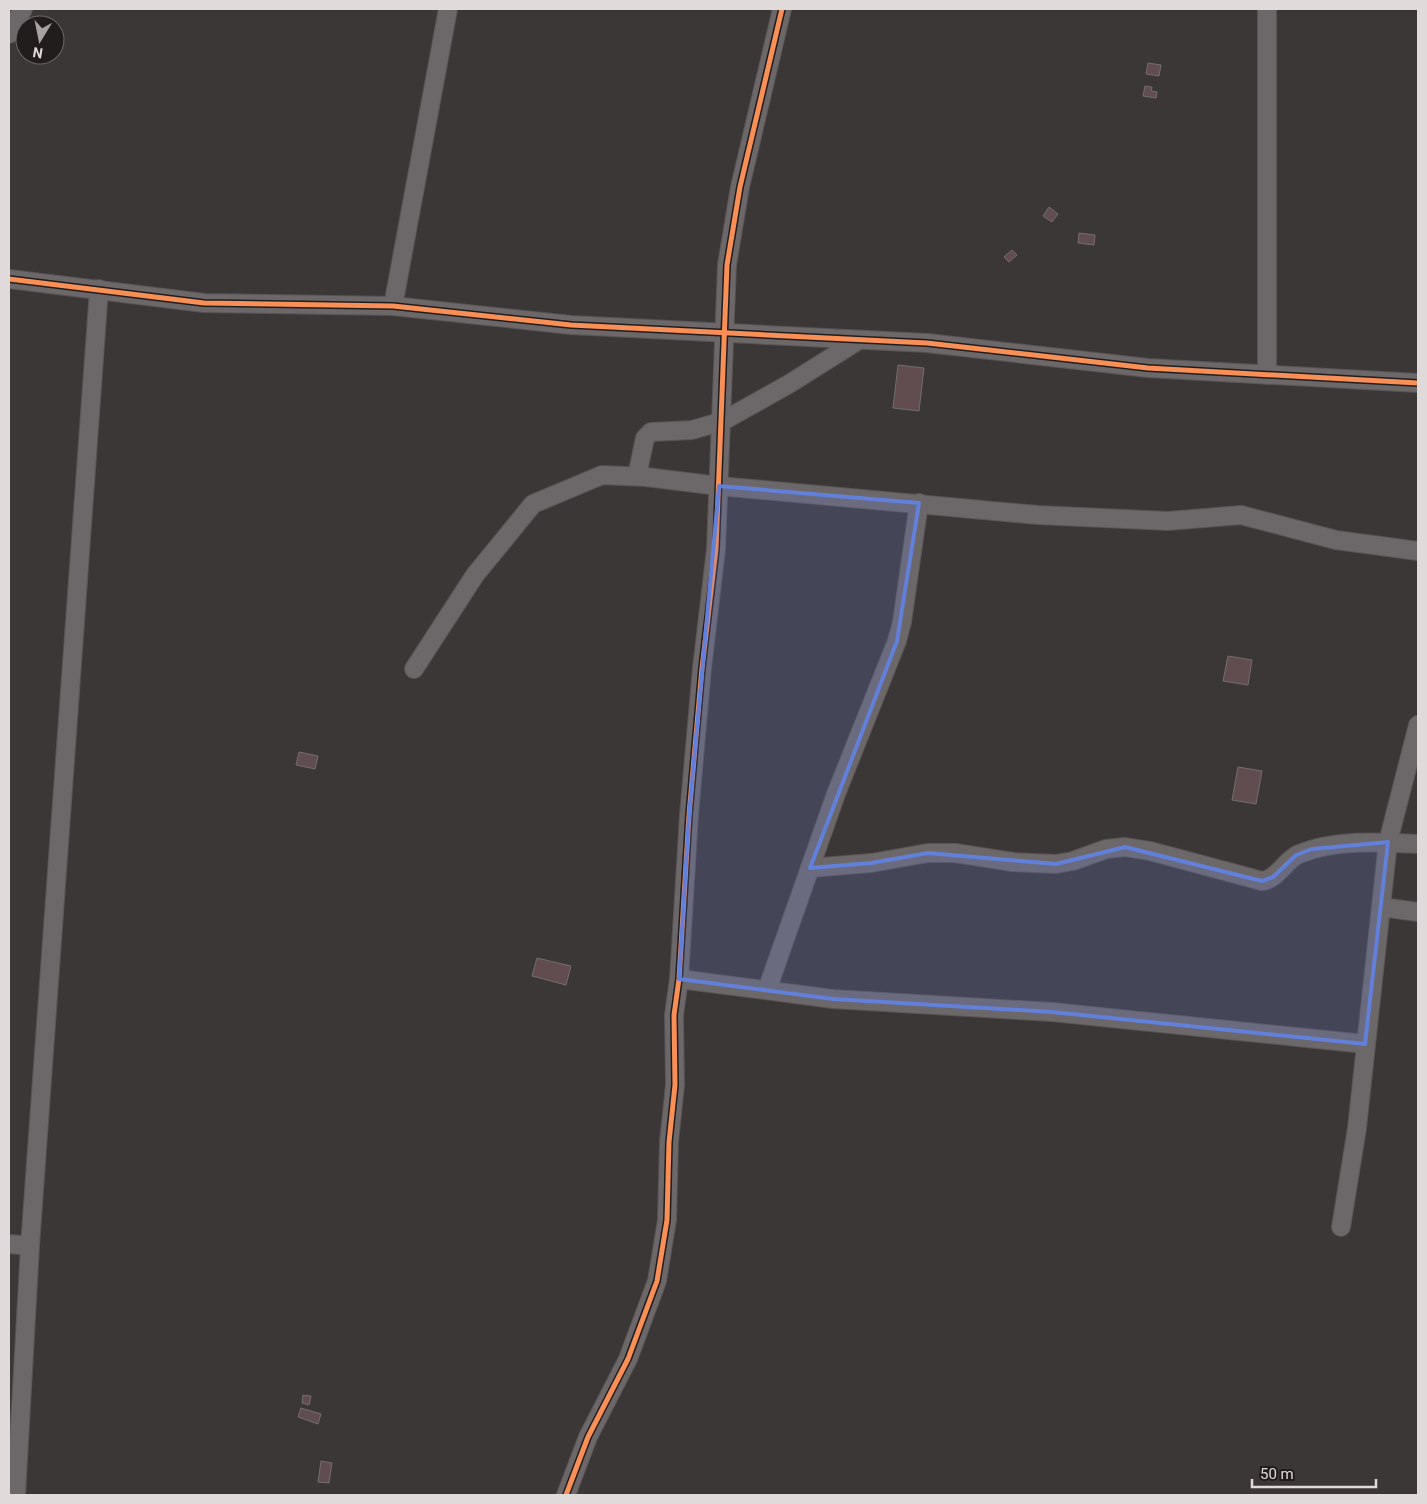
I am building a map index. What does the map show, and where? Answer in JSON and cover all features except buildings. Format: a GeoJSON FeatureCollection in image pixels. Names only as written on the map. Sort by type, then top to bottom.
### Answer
{"type":"FeatureCollection","features":[{"type":"Feature","properties":{"kind":"street"},"geometry":{"type":"LineString","coordinates":[[9,34],[23,9]]}},
{"type":"Feature","properties":{"kind":"street"},"geometry":{"type":"LineString","coordinates":[[393,306],[448,9]]}},
{"type":"Feature","properties":{"kind":"street"},"geometry":{"type":"LineString","coordinates":[[566,1495],[588,1437],[628,1360],[657,1281],[667,1220],[669,1142],[674,1085],[674,1015],[679,979],[689,815],[702,668],[716,550],[723,421],[727,266],[740,187],[782,9]]}},
{"type":"Feature","properties":{"kind":"street"},"geometry":{"type":"LineString","coordinates":[[1267,9],[1267,375]]}},
{"type":"Feature","properties":{"kind":"street"},"geometry":{"type":"LineString","coordinates":[[9,279],[204,302],[393,306],[572,324],[725,334],[927,343],[1095,363],[1418,383]]}},
{"type":"Feature","properties":{"kind":"street"},"geometry":{"type":"LineString","coordinates":[[16,1495],[30,1246],[99,289]]}},
{"type":"Feature","properties":{"kind":"street"},"geometry":{"type":"LineString","coordinates":[[637,476],[645,438],[652,432],[692,430],[723,421],[789,384],[859,340]]}},
{"type":"Feature","properties":{"kind":"street"},"geometry":{"type":"LineString","coordinates":[[414,669],[475,574],[533,504],[602,475],[637,476],[720,486],[1038,515],[1168,521],[1241,515],[1336,540],[1418,552]]}},
{"type":"Feature","properties":{"kind":"street"},"geometry":{"type":"LineString","coordinates":[[767,990],[836,794],[898,642],[919,503]]}},
{"type":"Feature","properties":{"kind":"street"},"geometry":{"type":"LineString","coordinates":[[1340,1226],[1357,1128],[1388,842],[1418,725]]}},
{"type":"Feature","properties":{"kind":"street"},"geometry":{"type":"LineString","coordinates":[[810,868],[871,863],[928,852],[955,853],[1013,862],[1056,864],[1073,861],[1106,849],[1126,847],[1267,881],[1291,859],[1312,849],[1334,845],[1388,842],[1418,844]]}},
{"type":"Feature","properties":{"kind":"street"},"geometry":{"type":"LineString","coordinates":[[1381,907],[1418,912]]}},
{"type":"Feature","properties":{"kind":"street"},"geometry":{"type":"LineString","coordinates":[[679,979],[833,999],[1052,1012],[1365,1044]]}},
{"type":"Feature","properties":{"kind":"street"},"geometry":{"type":"LineString","coordinates":[[9,1244],[30,1246]]}},
{"type":"Feature","properties":{"kind":"highlighted area"},"geometry":{"type":"Polygon","coordinates":[[[719,486],[919,503],[897,641],[810,868],[871,863],[928,853],[1056,864],[1125,847],[1262,881],[1273,877],[1296,855],[1312,849],[1388,842],[1365,1044],[1052,1012],[833,999],[679,979],[689,815],[719,486]]]}},
{"type":"Feature","properties":{"kind":"cycle path"},"geometry":{"type":"LineString","coordinates":[[566,1495],[588,1437],[628,1359],[657,1281],[667,1220],[669,1142],[675,1085],[674,1015],[679,979],[689,815],[702,668],[716,549],[727,265],[740,187],[782,9]]}},
{"type":"Feature","properties":{"kind":"cycle path"},"geometry":{"type":"LineString","coordinates":[[9,279],[204,303],[393,306],[571,325],[927,343],[1148,368],[1418,383]]}}]}
